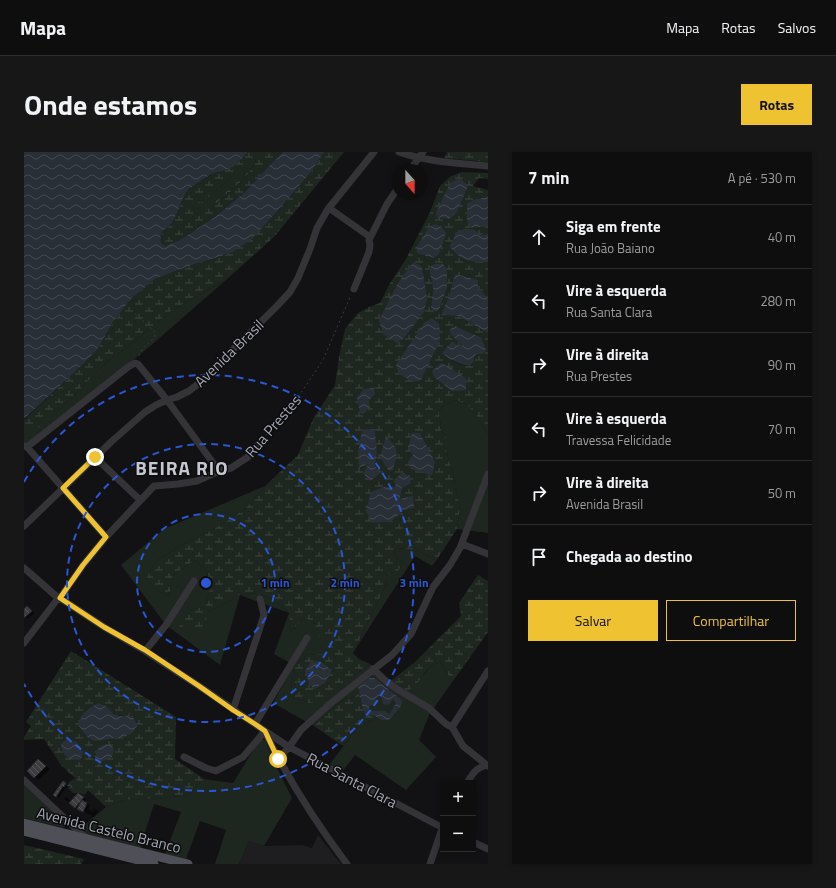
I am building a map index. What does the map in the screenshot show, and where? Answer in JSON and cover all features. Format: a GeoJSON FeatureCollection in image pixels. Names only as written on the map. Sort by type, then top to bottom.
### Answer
{"type":"FeatureCollection","features":[{"type":"Feature","properties":{"kind":"main road","name":"Avenida Castelo Branco"},"geometry":{"type":"LineString","coordinates":[[25,827],[70,838],[154,864]]}},
{"type":"Feature","properties":{"kind":"main road","name":"Avenida Castelo Branco"},"geometry":{"type":"LineString","coordinates":[[70,838],[88,838],[188,864]]}},
{"type":"Feature","properties":{"kind":"street","name":"Avenida Brasil"},"geometry":{"type":"LineString","coordinates":[[24,526],[95,457],[145,412],[156,405],[189,391],[198,384],[277,306],[290,292],[298,278],[317,228],[329,208],[374,152]]}},
{"type":"Feature","properties":{"kind":"street"},"geometry":{"type":"LineString","coordinates":[[399,152],[421,155],[449,162],[488,166]]}},
{"type":"Feature","properties":{"kind":"street"},"geometry":{"type":"LineString","coordinates":[[414,164],[421,155]]}},
{"type":"Feature","properties":{"kind":"street"},"geometry":{"type":"LineString","coordinates":[[354,289],[369,252],[370,237],[392,197]]}},
{"type":"Feature","properties":{"kind":"street"},"geometry":{"type":"LineString","coordinates":[[329,208],[370,237]]}},
{"type":"Feature","properties":{"kind":"street"},"geometry":{"type":"LineString","coordinates":[[106,537],[26,447],[128,367],[135,363],[138,364],[167,400],[219,471]]}},
{"type":"Feature","properties":{"kind":"street","name":"Rua Prestes"},"geometry":{"type":"LineString","coordinates":[[24,643],[106,537],[154,486],[196,481],[219,471],[231,468],[248,457],[258,444]]}},
{"type":"Feature","properties":{"kind":"street"},"geometry":{"type":"LineString","coordinates":[[95,457],[140,500]]}},
{"type":"Feature","properties":{"kind":"street"},"geometry":{"type":"LineString","coordinates":[[278,759],[301,730],[331,702],[392,655],[411,634],[433,587],[450,564],[462,544],[488,474]]}},
{"type":"Feature","properties":{"kind":"street"},"geometry":{"type":"LineString","coordinates":[[462,544],[488,554]]}},
{"type":"Feature","properties":{"kind":"street","name":"Rua Santa Clara"},"geometry":{"type":"LineString","coordinates":[[24,568],[56,596],[104,627],[145,650],[289,746],[440,826]]}},
{"type":"Feature","properties":{"kind":"street"},"geometry":{"type":"LineString","coordinates":[[145,650],[166,625],[194,581]]}},
{"type":"Feature","properties":{"kind":"street"},"geometry":{"type":"LineString","coordinates":[[233,710],[264,615],[260,599]]}},
{"type":"Feature","properties":{"kind":"street"},"geometry":{"type":"LineString","coordinates":[[255,724],[307,638]]}},
{"type":"Feature","properties":{"kind":"street"},"geometry":{"type":"LineString","coordinates":[[373,669],[387,682],[429,708],[446,724],[452,727],[463,746],[487,765]]}},
{"type":"Feature","properties":{"kind":"street"},"geometry":{"type":"LineString","coordinates":[[452,727],[488,671]]}},
{"type":"Feature","properties":{"kind":"street"},"geometry":{"type":"LineString","coordinates":[[184,757],[206,768],[216,771],[243,757],[265,731],[278,759],[308,809],[347,864]]}},
{"type":"Feature","properties":{"kind":"street"},"geometry":{"type":"LineString","coordinates":[[469,780],[478,768],[487,765]]}},
{"type":"Feature","properties":{"kind":"street"},"geometry":{"type":"LineString","coordinates":[[24,780],[88,838]]}},
{"type":"Feature","properties":{"kind":"street"},"geometry":{"type":"LineString","coordinates":[[68,821],[70,838]]}},
{"type":"Feature","properties":{"kind":"street"},"geometry":{"type":"LineString","coordinates":[[430,864],[440,836]]}},
{"type":"Feature","properties":{"kind":"street"},"geometry":{"type":"LineString","coordinates":[[476,843],[488,849]]}},
{"type":"Feature","properties":{"kind":"path","name":"Rua Prestes"},"geometry":{"type":"LineString","coordinates":[[258,444],[303,390],[323,360],[354,289]]}},
{"type":"Feature","properties":{"kind":"path"},"geometry":{"type":"LineString","coordinates":[[135,314],[155,332],[155,337],[140,352],[138,364]]}},
{"type":"Feature","properties":{"kind":"shaded area"},"geometry":{"type":"Polygon","coordinates":[[[318,835],[341,864],[239,864],[249,841],[264,846],[302,845],[312,848],[318,835]]]}},
{"type":"Feature","properties":{"kind":"green space"},"geometry":{"type":"Polygon","coordinates":[[[248,152],[283,152],[246,191],[216,216],[182,239],[165,246],[161,244],[162,233],[173,221],[188,190],[214,173],[226,170],[238,162],[248,152]],[[255,159],[248,161],[210,196],[195,206],[194,213],[201,214],[224,197],[245,178],[256,162],[255,159]]]}},
{"type":"Feature","properties":{"kind":"green space"},"geometry":{"type":"Polygon","coordinates":[[[324,152],[344,152],[274,237],[226,280],[171,311],[124,350],[109,360],[54,415],[38,428],[24,435],[24,420],[97,350],[113,322],[131,299],[155,279],[189,266],[231,253],[272,217],[312,171],[324,152]]]}},
{"type":"Feature","properties":{"kind":"green space"},"geometry":{"type":"Polygon","coordinates":[[[447,152],[488,152],[488,162],[444,158],[447,152]]]}},
{"type":"Feature","properties":{"kind":"green space"},"geometry":{"type":"Polygon","coordinates":[[[255,159],[256,162],[251,170],[232,191],[201,214],[194,213],[195,206],[224,184],[248,160],[255,159]]]}},
{"type":"Feature","properties":{"kind":"green space"},"geometry":{"type":"Polygon","coordinates":[[[462,172],[488,173],[488,179],[479,178],[473,186],[488,190],[488,197],[476,199],[470,227],[488,227],[488,234],[479,235],[455,233],[453,241],[478,262],[488,262],[488,298],[477,288],[477,280],[455,274],[450,293],[441,315],[458,316],[488,333],[488,434],[467,404],[455,400],[445,404],[439,411],[441,430],[446,437],[446,451],[452,470],[460,507],[457,529],[436,561],[425,554],[409,549],[396,548],[395,557],[403,563],[398,571],[385,575],[387,583],[353,653],[359,659],[370,664],[320,703],[309,703],[295,698],[291,685],[295,665],[307,655],[324,654],[329,644],[317,635],[315,623],[304,617],[291,632],[289,613],[273,599],[254,593],[240,595],[216,608],[207,611],[205,631],[179,627],[188,610],[205,607],[210,589],[207,571],[195,560],[173,575],[169,596],[156,590],[146,578],[157,561],[181,545],[214,529],[245,509],[265,486],[298,455],[313,419],[335,385],[345,329],[358,313],[380,303],[390,283],[406,259],[430,212],[440,186],[451,176],[462,172]],[[429,268],[433,288],[431,308],[439,310],[447,288],[429,268]],[[451,335],[463,346],[459,346],[452,341],[452,361],[470,366],[474,361],[475,355],[483,354],[451,335]],[[362,429],[359,468],[370,464],[375,466],[377,453],[375,430],[362,429]],[[383,487],[392,521],[404,510],[400,499],[402,488],[383,487]]]}},
{"type":"Feature","properties":{"kind":"green space"},"geometry":{"type":"Polygon","coordinates":[[[226,280],[148,348],[29,443],[24,445],[24,435],[54,415],[109,360],[124,350],[171,311],[226,280]]]}},
{"type":"Feature","properties":{"kind":"green space"},"geometry":{"type":"Polygon","coordinates":[[[455,400],[467,404],[488,434],[488,533],[457,529],[460,507],[452,470],[446,451],[446,437],[441,430],[439,411],[445,404],[455,400]]]}},
{"type":"Feature","properties":{"kind":"green space"},"geometry":{"type":"Polygon","coordinates":[[[265,486],[245,509],[214,529],[181,545],[157,561],[146,578],[156,590],[169,596],[173,575],[195,560],[207,571],[210,589],[205,607],[188,610],[180,627],[207,611],[216,608],[240,595],[220,665],[166,625],[121,565],[164,529],[265,486]]]}},
{"type":"Feature","properties":{"kind":"green space"},"geometry":{"type":"Polygon","coordinates":[[[396,548],[409,549],[425,554],[436,561],[432,566],[415,556],[353,653],[387,583],[385,575],[398,571],[403,563],[395,557],[396,548]]]}},
{"type":"Feature","properties":{"kind":"green space"},"geometry":{"type":"Polygon","coordinates":[[[478,575],[488,581],[488,632],[453,681],[440,661],[426,671],[414,687],[406,691],[399,689],[393,679],[415,662],[461,616],[459,603],[478,575]]]}},
{"type":"Feature","properties":{"kind":"green space"},"geometry":{"type":"Polygon","coordinates":[[[254,593],[273,599],[289,613],[240,595],[254,593]]]}},
{"type":"Feature","properties":{"kind":"green space"},"geometry":{"type":"Polygon","coordinates":[[[289,613],[291,632],[305,616],[315,624],[329,644],[324,654],[307,655],[295,665],[291,685],[295,698],[309,703],[370,664],[389,681],[393,679],[399,689],[418,682],[430,667],[440,661],[453,681],[429,715],[419,740],[436,757],[406,790],[355,755],[342,772],[330,764],[359,725],[373,720],[389,720],[400,708],[403,701],[375,678],[358,687],[359,693],[352,698],[341,701],[314,726],[273,703],[294,665],[274,654],[289,613]]]}},
{"type":"Feature","properties":{"kind":"green space"},"geometry":{"type":"Polygon","coordinates":[[[71,651],[176,717],[175,759],[204,779],[188,795],[125,800],[106,807],[61,765],[44,739],[24,740],[24,737],[31,726],[26,722],[71,651]],[[98,703],[86,710],[78,725],[88,738],[132,717],[116,715],[106,706],[98,703]]]}},
{"type":"Feature","properties":{"kind":"green space"},"geometry":{"type":"Polygon","coordinates":[[[359,693],[365,715],[373,715],[381,720],[373,720],[359,725],[343,746],[314,726],[341,701],[352,698],[359,693]]]}},
{"type":"Feature","properties":{"kind":"green space"},"geometry":{"type":"Polygon","coordinates":[[[379,696],[382,699],[393,699],[396,703],[389,714],[369,711],[369,706],[379,696]]]}},
{"type":"Feature","properties":{"kind":"green space"},"geometry":{"type":"Polygon","coordinates":[[[260,739],[265,740],[292,798],[264,846],[249,841],[239,864],[215,864],[226,830],[200,821],[186,859],[165,854],[181,812],[154,804],[140,848],[89,835],[81,828],[106,807],[125,800],[188,795],[204,779],[233,783],[260,739]]]}},
{"type":"Feature","properties":{"kind":"green space"},"geometry":{"type":"Polygon","coordinates":[[[76,778],[89,787],[84,795],[80,793],[73,793],[67,786],[70,781],[76,778]]]}},
{"type":"Feature","properties":{"kind":"green space"},"geometry":{"type":"Polygon","coordinates":[[[24,784],[63,821],[65,827],[24,818],[24,784]]]}},
{"type":"Feature","properties":{"kind":"green space"},"geometry":{"type":"Polygon","coordinates":[[[24,845],[84,859],[81,864],[24,864],[24,845]]]}},
{"type":"Feature","properties":{"kind":"water"},"geometry":{"type":"Polygon","coordinates":[[[24,152],[248,152],[241,160],[226,170],[214,173],[188,190],[173,221],[162,232],[161,243],[165,246],[182,239],[216,216],[246,191],[283,152],[324,152],[312,171],[251,240],[231,253],[189,266],[155,279],[131,299],[113,322],[97,350],[24,419],[24,152]]]}},
{"type":"Feature","properties":{"kind":"water"},"geometry":{"type":"Polygon","coordinates":[[[460,178],[468,186],[456,214],[449,219],[437,217],[436,213],[450,183],[460,178]]]}},
{"type":"Feature","properties":{"kind":"water"},"geometry":{"type":"Polygon","coordinates":[[[488,197],[488,227],[470,227],[467,221],[467,203],[476,199],[488,197]]]}},
{"type":"Feature","properties":{"kind":"water"},"geometry":{"type":"Polygon","coordinates":[[[435,224],[442,227],[446,233],[439,254],[434,258],[417,253],[416,248],[429,227],[435,224]]]}},
{"type":"Feature","properties":{"kind":"water"},"geometry":{"type":"Polygon","coordinates":[[[464,229],[475,230],[479,235],[488,234],[488,262],[466,260],[457,255],[449,246],[453,241],[455,233],[464,229]]]}},
{"type":"Feature","properties":{"kind":"water"},"geometry":{"type":"Polygon","coordinates":[[[414,262],[422,267],[427,298],[424,312],[404,338],[397,343],[384,335],[379,321],[399,282],[414,262]]]}},
{"type":"Feature","properties":{"kind":"water"},"geometry":{"type":"Polygon","coordinates":[[[434,264],[443,264],[447,270],[447,288],[439,310],[434,312],[431,308],[433,288],[429,268],[434,264]]]}},
{"type":"Feature","properties":{"kind":"water"},"geometry":{"type":"Polygon","coordinates":[[[455,274],[478,280],[478,288],[488,298],[488,333],[458,316],[441,315],[450,293],[455,274]]]}},
{"type":"Feature","properties":{"kind":"water"},"geometry":{"type":"Polygon","coordinates":[[[432,318],[439,324],[440,340],[421,380],[413,382],[399,374],[396,365],[424,323],[432,318]]]}},
{"type":"Feature","properties":{"kind":"water"},"geometry":{"type":"Polygon","coordinates":[[[455,326],[481,338],[486,350],[483,354],[475,355],[474,361],[470,366],[455,362],[442,353],[452,341],[459,346],[463,346],[451,335],[449,330],[455,326]]]}},
{"type":"Feature","properties":{"kind":"water"},"geometry":{"type":"Polygon","coordinates":[[[441,363],[466,379],[466,390],[452,391],[434,377],[432,371],[441,363]]]}},
{"type":"Feature","properties":{"kind":"water"},"geometry":{"type":"Polygon","coordinates":[[[374,388],[375,394],[369,400],[369,407],[364,414],[360,413],[357,397],[364,389],[374,388]]]}},
{"type":"Feature","properties":{"kind":"water"},"geometry":{"type":"Polygon","coordinates":[[[362,429],[375,429],[377,453],[375,466],[380,473],[370,481],[363,473],[369,464],[359,468],[358,452],[362,429]]]}},
{"type":"Feature","properties":{"kind":"water"},"geometry":{"type":"Polygon","coordinates":[[[412,433],[420,433],[435,462],[432,475],[411,469],[408,462],[413,455],[408,447],[412,433]]]}},
{"type":"Feature","properties":{"kind":"water"},"geometry":{"type":"Polygon","coordinates":[[[386,437],[394,445],[397,452],[393,470],[389,471],[380,456],[386,437]]]}},
{"type":"Feature","properties":{"kind":"water"},"geometry":{"type":"Polygon","coordinates":[[[403,472],[409,477],[411,483],[402,488],[400,499],[413,496],[414,507],[404,510],[392,521],[372,523],[366,511],[371,492],[383,487],[396,487],[394,480],[403,472]]]}},
{"type":"Feature","properties":{"kind":"water"},"geometry":{"type":"Polygon","coordinates":[[[311,661],[321,662],[332,670],[325,683],[314,689],[309,684],[305,671],[311,661]]]}},
{"type":"Feature","properties":{"kind":"water"},"geometry":{"type":"Polygon","coordinates":[[[369,678],[375,678],[403,701],[400,708],[389,720],[381,720],[373,715],[365,715],[358,687],[369,678]],[[379,696],[376,699],[376,704],[369,706],[369,711],[385,711],[389,714],[396,703],[393,699],[389,705],[383,704],[382,699],[379,696]]]}},
{"type":"Feature","properties":{"kind":"water"},"geometry":{"type":"Polygon","coordinates":[[[98,703],[106,706],[114,714],[131,716],[136,721],[137,726],[132,733],[124,737],[95,741],[88,738],[78,725],[85,712],[98,703]]]}},
{"type":"Feature","properties":{"kind":"water"},"geometry":{"type":"Polygon","coordinates":[[[66,740],[75,741],[79,744],[83,753],[79,760],[69,758],[64,754],[61,744],[66,740]]]}},
{"type":"Feature","properties":{"kind":"water"},"geometry":{"type":"Polygon","coordinates":[[[102,745],[111,745],[114,750],[112,757],[103,761],[97,760],[95,757],[97,750],[102,745]]]}},
{"type":"Feature","properties":{"kind":"building"},"geometry":{"type":"Polygon","coordinates":[[[27,606],[32,611],[24,618],[24,609],[27,606]]]}},
{"type":"Feature","properties":{"kind":"building"},"geometry":{"type":"Polygon","coordinates":[[[38,759],[46,766],[34,778],[27,771],[38,759]]]}},
{"type":"Feature","properties":{"kind":"building"},"geometry":{"type":"Polygon","coordinates":[[[63,781],[66,783],[56,797],[53,795],[63,781]]]}},
{"type":"Feature","properties":{"kind":"building"},"geometry":{"type":"Polygon","coordinates":[[[78,793],[84,797],[75,808],[69,803],[78,793]]]}},
{"type":"Feature","properties":{"kind":"building"},"geometry":{"type":"Polygon","coordinates":[[[82,800],[87,803],[83,812],[77,809],[82,800]]]}},
{"type":"Feature","properties":{"kind":"district","name":"BEIRA RIO"},"geometry":{"type":"Point","coordinates":[182,467]}},
{"type":"Feature","properties":{"kind":"route"},"geometry":{"type":"LineString","coordinates":[[95,457],[63,488],[106,537],[83,565],[60,598],[104,627],[145,650],[265,731],[278,759]]}}]}
